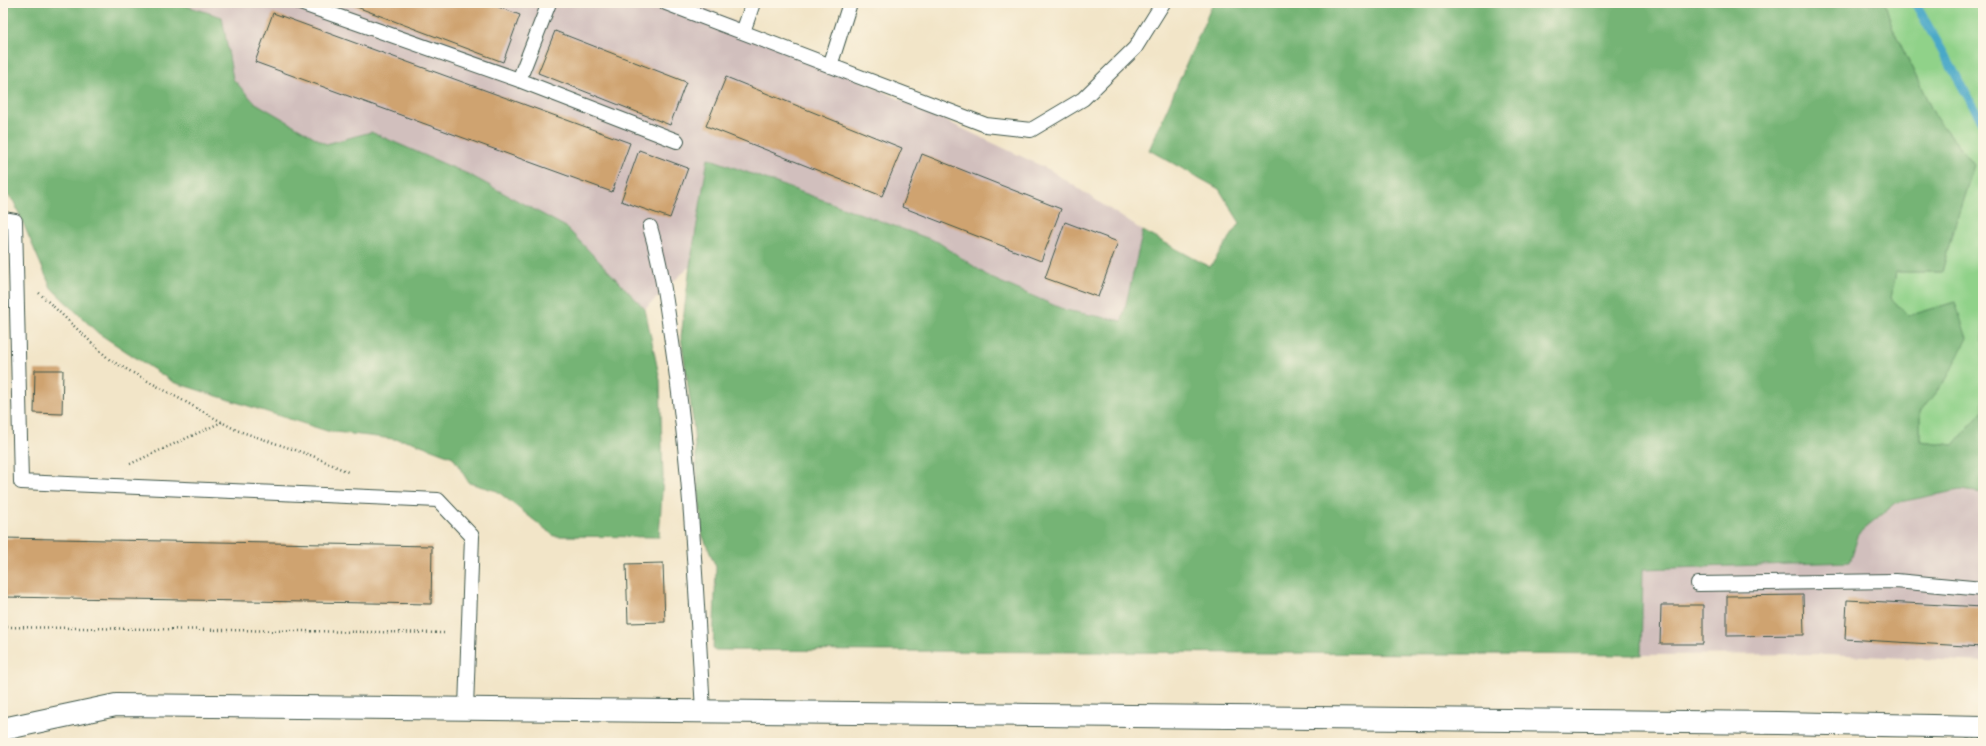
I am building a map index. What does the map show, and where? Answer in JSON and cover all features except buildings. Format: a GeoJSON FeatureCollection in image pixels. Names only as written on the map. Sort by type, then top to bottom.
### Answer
{"type":"FeatureCollection","features":[{"type":"Feature","properties":{"kind":"street"},"geometry":{"type":"LineString","coordinates":[[3,729],[116,705],[1778,723],[1983,727]]}},
{"type":"Feature","properties":{"kind":"lane"},"geometry":{"type":"LineString","coordinates":[[300,3],[519,80],[677,141]]}},
{"type":"Feature","properties":{"kind":"lane"},"geometry":{"type":"LineString","coordinates":[[519,80],[549,3]]}},
{"type":"Feature","properties":{"kind":"lane"},"geometry":{"type":"LineString","coordinates":[[666,3],[986,125],[1031,130],[1083,99],[1135,48],[1163,3]]}},
{"type":"Feature","properties":{"kind":"lane"},"geometry":{"type":"LineString","coordinates":[[743,32],[753,3]]}},
{"type":"Feature","properties":{"kind":"lane"},"geometry":{"type":"LineString","coordinates":[[830,66],[850,3]]}},
{"type":"Feature","properties":{"kind":"lane"},"geometry":{"type":"LineString","coordinates":[[3,219],[15,221],[21,482],[438,500],[472,536],[466,708]]}},
{"type":"Feature","properties":{"kind":"lane"},"geometry":{"type":"LineString","coordinates":[[650,227],[660,260],[683,414],[692,511],[703,711]]}},
{"type":"Feature","properties":{"kind":"lane"},"geometry":{"type":"LineString","coordinates":[[1698,584],[1896,581],[1983,589]]}},
{"type":"Feature","properties":{"kind":"path"},"geometry":{"type":"LineString","coordinates":[[16,270],[59,314],[110,360],[236,430],[313,456],[353,474],[377,498]]}},
{"type":"Feature","properties":{"kind":"path"},"geometry":{"type":"LineString","coordinates":[[96,486],[137,459],[222,422]]}},
{"type":"Feature","properties":{"kind":"path"},"geometry":{"type":"LineString","coordinates":[[3,627],[469,633]]}},
{"type":"Feature","properties":{"kind":"shaded area"},"geometry":{"type":"Polygon","coordinates":[[[177,3],[695,3],[1050,170],[1143,231],[1122,321],[1065,310],[991,278],[938,242],[708,158],[690,266],[645,309],[566,227],[470,175],[371,132],[326,144],[254,102],[233,79],[222,17],[177,3]]]}},
{"type":"Feature","properties":{"kind":"shaded area"},"geometry":{"type":"Polygon","coordinates":[[[1960,490],[1983,493],[1983,662],[1827,654],[1641,655],[1643,569],[1850,562],[1859,533],[1895,503],[1960,490]]]}},
{"type":"Feature","properties":{"kind":"green space"},"geometry":{"type":"Polygon","coordinates":[[[3,3],[177,3],[222,17],[233,79],[254,102],[326,144],[371,132],[470,175],[566,227],[645,309],[660,380],[663,478],[659,537],[554,536],[497,491],[469,483],[453,457],[410,441],[327,431],[173,382],[98,333],[51,288],[14,202],[3,190],[3,3]]]}},
{"type":"Feature","properties":{"kind":"green space"},"geometry":{"type":"Polygon","coordinates":[[[1213,3],[1885,3],[1892,27],[1936,118],[1974,165],[1952,234],[1942,272],[1896,272],[1891,298],[1908,316],[1955,302],[1967,338],[1947,378],[1920,412],[1920,441],[1954,445],[1983,410],[1983,493],[1960,490],[1895,503],[1859,533],[1850,562],[1643,569],[1641,655],[713,650],[716,567],[702,534],[693,421],[681,337],[690,266],[708,158],[938,242],[991,278],[1065,310],[1122,321],[1143,231],[1210,267],[1240,223],[1219,189],[1149,150],[1213,3]]]}},
{"type":"Feature","properties":{"kind":"green space"},"geometry":{"type":"Polygon","coordinates":[[[1885,3],[1983,3],[1983,410],[1954,445],[1920,441],[1920,412],[1947,378],[1955,302],[1908,316],[1891,298],[1896,272],[1942,272],[1952,234],[1974,165],[1936,118],[1892,27],[1885,3]]]}},
{"type":"Feature","properties":{"kind":"waterway"},"geometry":{"type":"LineString","coordinates":[[1915,3],[1983,123]]}}]}
